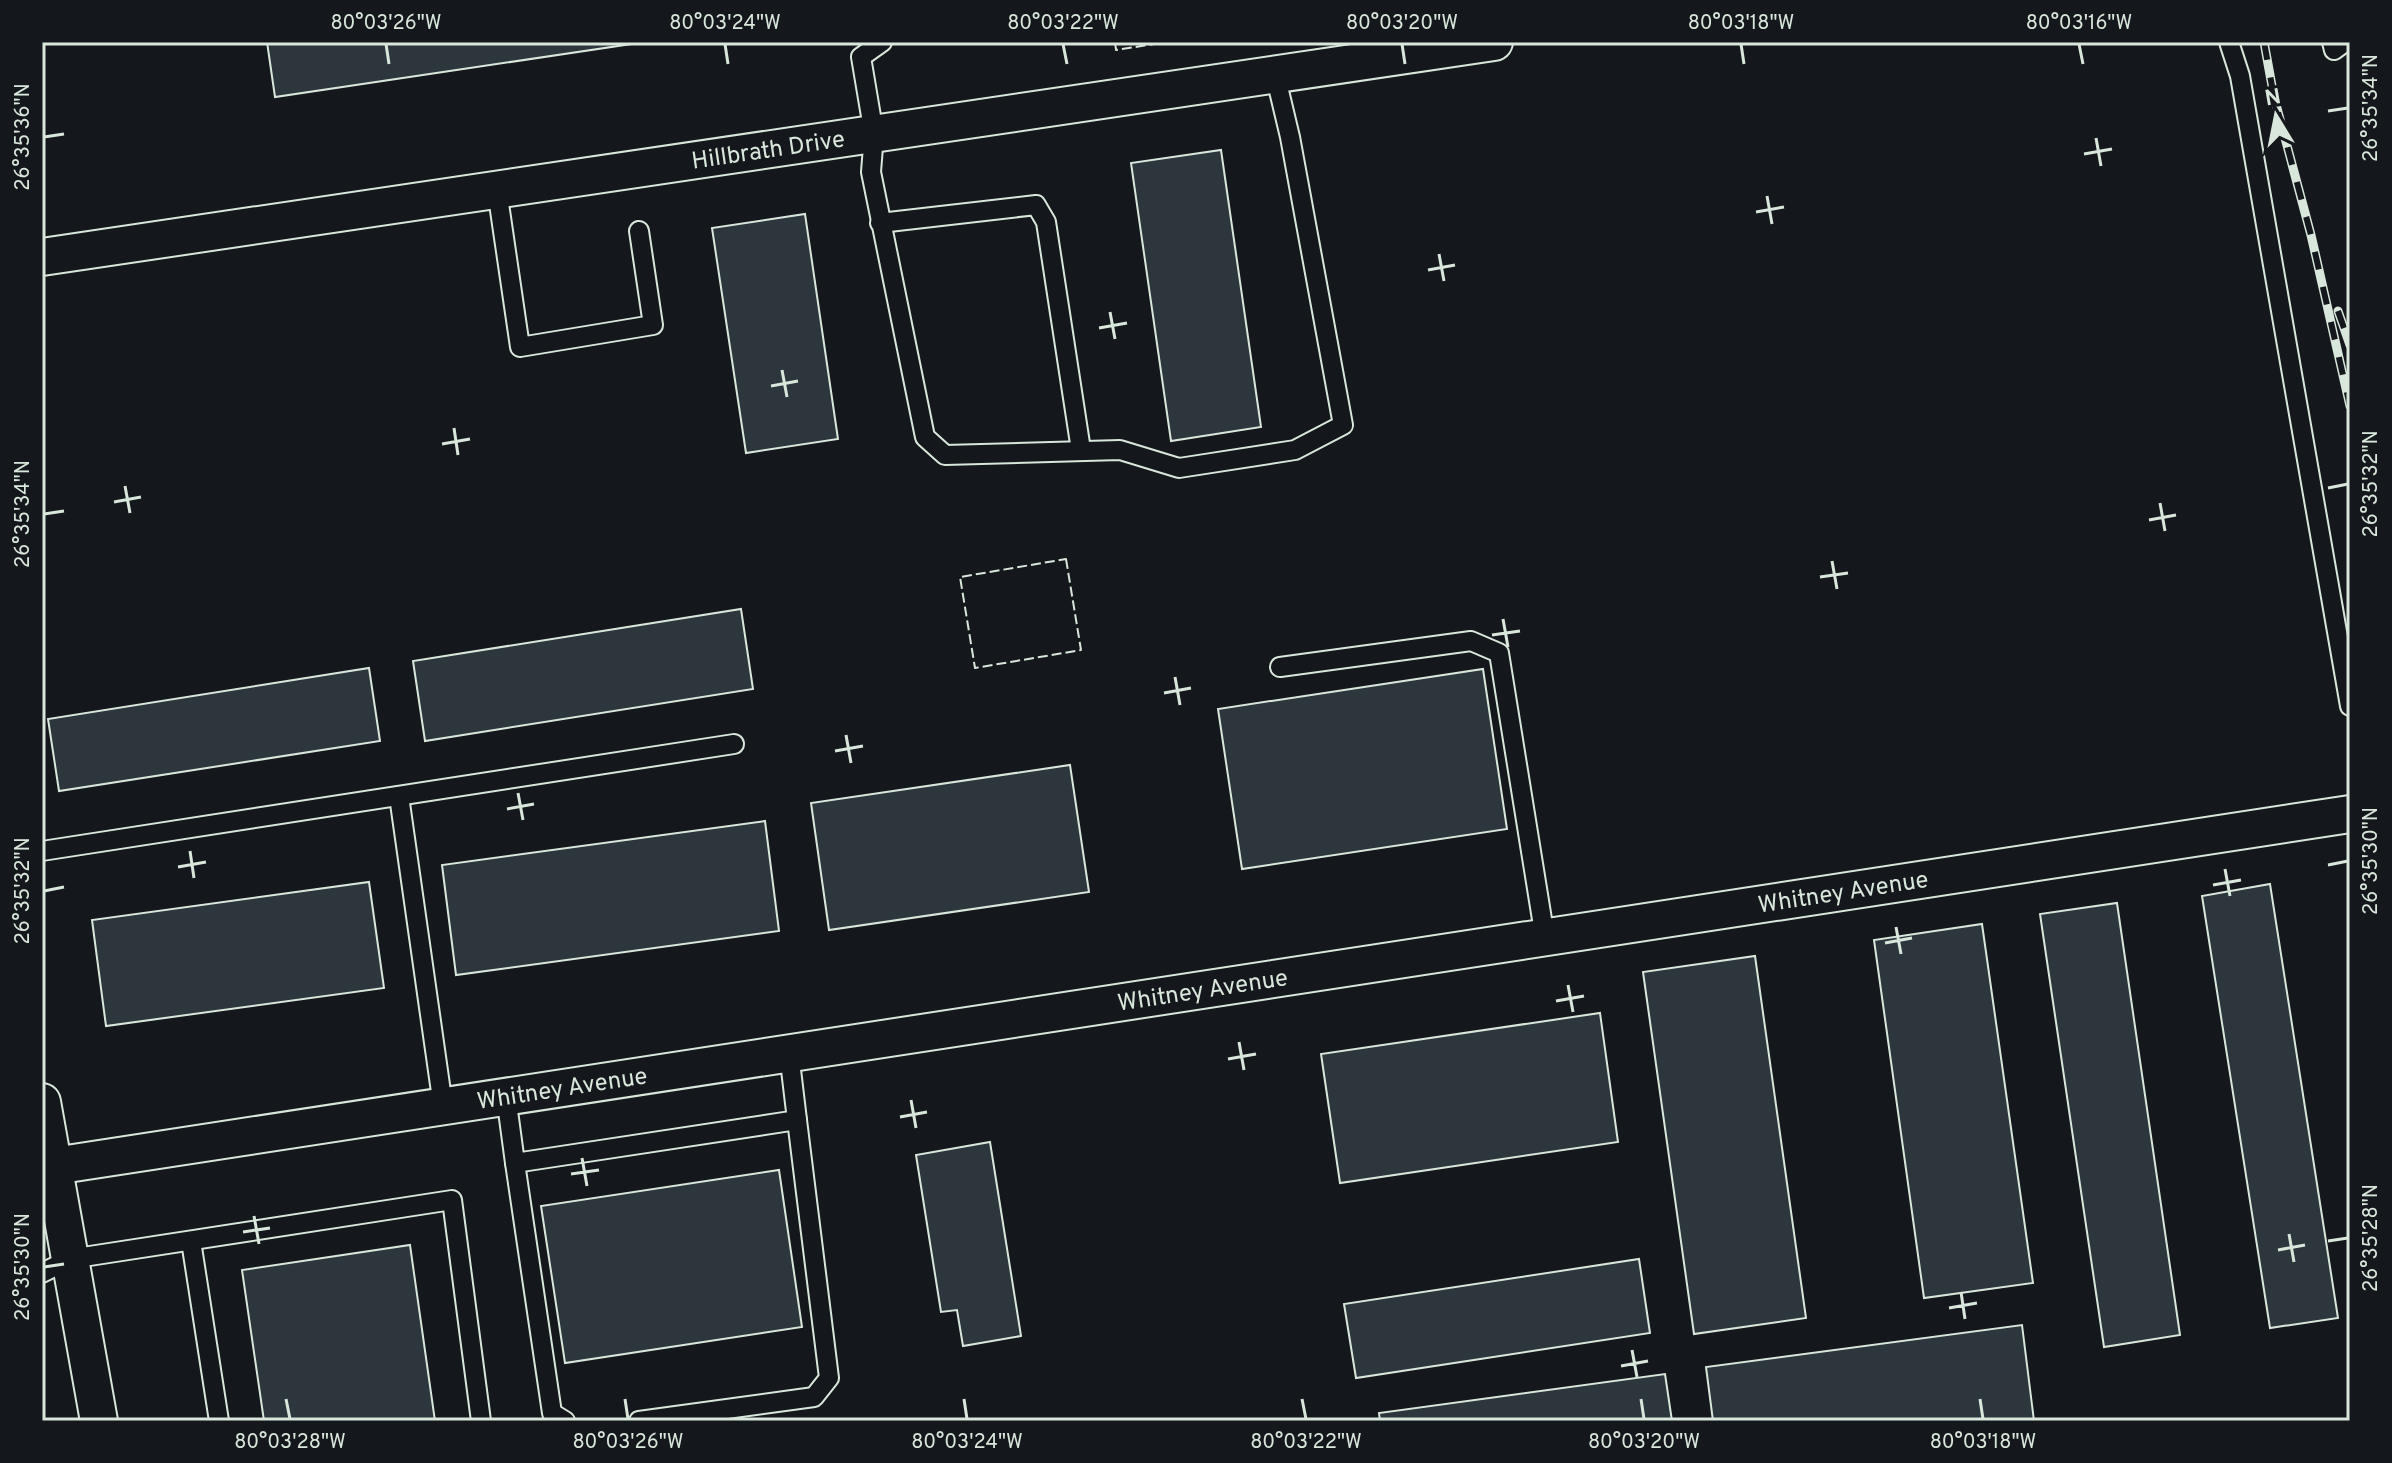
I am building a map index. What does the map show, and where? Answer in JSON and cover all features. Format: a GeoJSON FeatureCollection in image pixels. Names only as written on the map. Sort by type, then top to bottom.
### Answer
{"type":"FeatureCollection","features":[{"type":"Feature","properties":{"kind":"street","name":"Hillbrath Drive"},"geometry":{"type":"LineString","coordinates":[[42,257],[1494,42]]}},
{"type":"Feature","properties":{"kind":"street","name":"Whitney Avenue"},"geometry":{"type":"LineString","coordinates":[[54,1166],[2350,814]]}},
{"type":"Feature","properties":{"kind":"street"},"geometry":{"type":"LineString","coordinates":[[42,1102],[54,1166],[56,1266],[99,1421]]}},
{"type":"Feature","properties":{"kind":"lane"},"geometry":{"type":"LineString","coordinates":[[882,42],[861,57],[874,134],[871,172],[925,437],[945,455],[1120,450],[1179,468],[1295,450],[1343,425],[1290,137],[1275,74]]}},
{"type":"Feature","properties":{"kind":"lane"},"geometry":{"type":"LineString","coordinates":[[2332,42],[2334,50],[2345,42]]}},
{"type":"Feature","properties":{"kind":"lane"},"geometry":{"type":"LineString","coordinates":[[2230,46],[2240,76],[2350,706]]}},
{"type":"Feature","properties":{"kind":"lane"},"geometry":{"type":"LineString","coordinates":[[497,190],[520,347],[653,325],[639,231]]}},
{"type":"Feature","properties":{"kind":"lane"},"geometry":{"type":"LineString","coordinates":[[880,223],[1036,205],[1046,222],[1081,450]]}},
{"type":"Feature","properties":{"kind":"lane"},"geometry":{"type":"LineString","coordinates":[[1280,667],[1471,641],[1499,653],[1545,938]]}},
{"type":"Feature","properties":{"kind":"lane"},"geometry":{"type":"LineString","coordinates":[[42,851],[734,744]]}},
{"type":"Feature","properties":{"kind":"lane"},"geometry":{"type":"LineString","coordinates":[[399,796],[443,1106]]}},
{"type":"Feature","properties":{"kind":"lane"},"geometry":{"type":"LineString","coordinates":[[639,1421],[814,1397],[829,1378],[789,1053]]}},
{"type":"Feature","properties":{"kind":"lane"},"geometry":{"type":"LineString","coordinates":[[506,1096],[552,1413],[565,1421]]}},
{"type":"Feature","properties":{"kind":"lane"},"geometry":{"type":"LineString","coordinates":[[515,1163],[797,1120]]}},
{"type":"Feature","properties":{"kind":"lane"},"geometry":{"type":"LineString","coordinates":[[56,1266],[191,1241],[452,1200],[481,1421]]}},
{"type":"Feature","properties":{"kind":"lane"},"geometry":{"type":"LineString","coordinates":[[191,1241],[219,1421]]}},
{"type":"Feature","properties":{"kind":"building"},"geometry":{"type":"Polygon","coordinates":[[[267,42],[645,42],[275,97],[267,42]]]}},
{"type":"Feature","properties":{"kind":"building"},"geometry":{"type":"Polygon","coordinates":[[[1221,150],[1261,427],[1171,441],[1131,163],[1221,150]]]}},
{"type":"Feature","properties":{"kind":"building"},"geometry":{"type":"Polygon","coordinates":[[[805,214],[838,439],[746,453],[712,228],[805,214]]]}},
{"type":"Feature","properties":{"kind":"building"},"geometry":{"type":"Polygon","coordinates":[[[741,609],[753,689],[425,741],[413,661],[741,609]]]}},
{"type":"Feature","properties":{"kind":"building"},"geometry":{"type":"Polygon","coordinates":[[[369,668],[380,741],[59,791],[48,719],[369,668]]]}},
{"type":"Feature","properties":{"kind":"building"},"geometry":{"type":"Polygon","coordinates":[[[1483,669],[1507,829],[1242,869],[1218,709],[1483,669]]]}},
{"type":"Feature","properties":{"kind":"building"},"geometry":{"type":"Polygon","coordinates":[[[1070,765],[1089,892],[829,930],[811,803],[1070,765]]]}},
{"type":"Feature","properties":{"kind":"building"},"geometry":{"type":"Polygon","coordinates":[[[765,821],[779,931],[456,975],[442,865],[765,821]]]}},
{"type":"Feature","properties":{"kind":"building"},"geometry":{"type":"Polygon","coordinates":[[[369,882],[384,988],[106,1026],[92,920],[369,882]]]}},
{"type":"Feature","properties":{"kind":"building"},"geometry":{"type":"Polygon","coordinates":[[[2270,884],[2338,1318],[2270,1328],[2202,896],[2270,884]]]}},
{"type":"Feature","properties":{"kind":"building"},"geometry":{"type":"Polygon","coordinates":[[[2117,903],[2180,1335],[2104,1347],[2040,914],[2117,903]]]}},
{"type":"Feature","properties":{"kind":"building"},"geometry":{"type":"Polygon","coordinates":[[[1982,924],[2033,1283],[1924,1298],[1874,940],[1982,924]]]}},
{"type":"Feature","properties":{"kind":"building"},"geometry":{"type":"Polygon","coordinates":[[[1755,956],[1806,1318],[1694,1334],[1643,972],[1755,956]]]}},
{"type":"Feature","properties":{"kind":"building"},"geometry":{"type":"Polygon","coordinates":[[[1600,1013],[1618,1142],[1340,1183],[1321,1054],[1600,1013]]]}},
{"type":"Feature","properties":{"kind":"building"},"geometry":{"type":"Polygon","coordinates":[[[990,1142],[1021,1336],[963,1346],[957,1310],[941,1312],[916,1155],[990,1142]]]}},
{"type":"Feature","properties":{"kind":"building"},"geometry":{"type":"Polygon","coordinates":[[[779,1170],[802,1327],[565,1363],[541,1206],[779,1170]]]}},
{"type":"Feature","properties":{"kind":"building"},"geometry":{"type":"Polygon","coordinates":[[[410,1245],[435,1421],[264,1421],[242,1270],[410,1245]]]}},
{"type":"Feature","properties":{"kind":"building"},"geometry":{"type":"Polygon","coordinates":[[[1639,1259],[1650,1333],[1356,1378],[1344,1304],[1639,1259]]]}},
{"type":"Feature","properties":{"kind":"building"},"geometry":{"type":"Polygon","coordinates":[[[2022,1325],[2034,1421],[1713,1421],[1706,1367],[2022,1325]]]}},
{"type":"Feature","properties":{"kind":"building"},"geometry":{"type":"Polygon","coordinates":[[[1665,1374],[1672,1421],[1380,1421],[1379,1413],[1665,1374]]]}},
{"type":"Feature","properties":{"kind":"railway"},"geometry":{"type":"LineString","coordinates":[[2264,42],[2274,97],[2311,235],[2350,406]]}},
{"type":"Feature","properties":{"kind":"railway"},"geometry":{"type":"LineString","coordinates":[[2338,311],[2350,345]]}},
{"type":"Feature","properties":{"kind":"fence"},"geometry":{"type":"LineString","coordinates":[[1115,42],[1116,50],[1167,42]]}},
{"type":"Feature","properties":{"kind":"fence"},"geometry":{"type":"LineString","coordinates":[[1066,559],[1081,650],[975,668],[960,577],[1066,559]]}}]}
